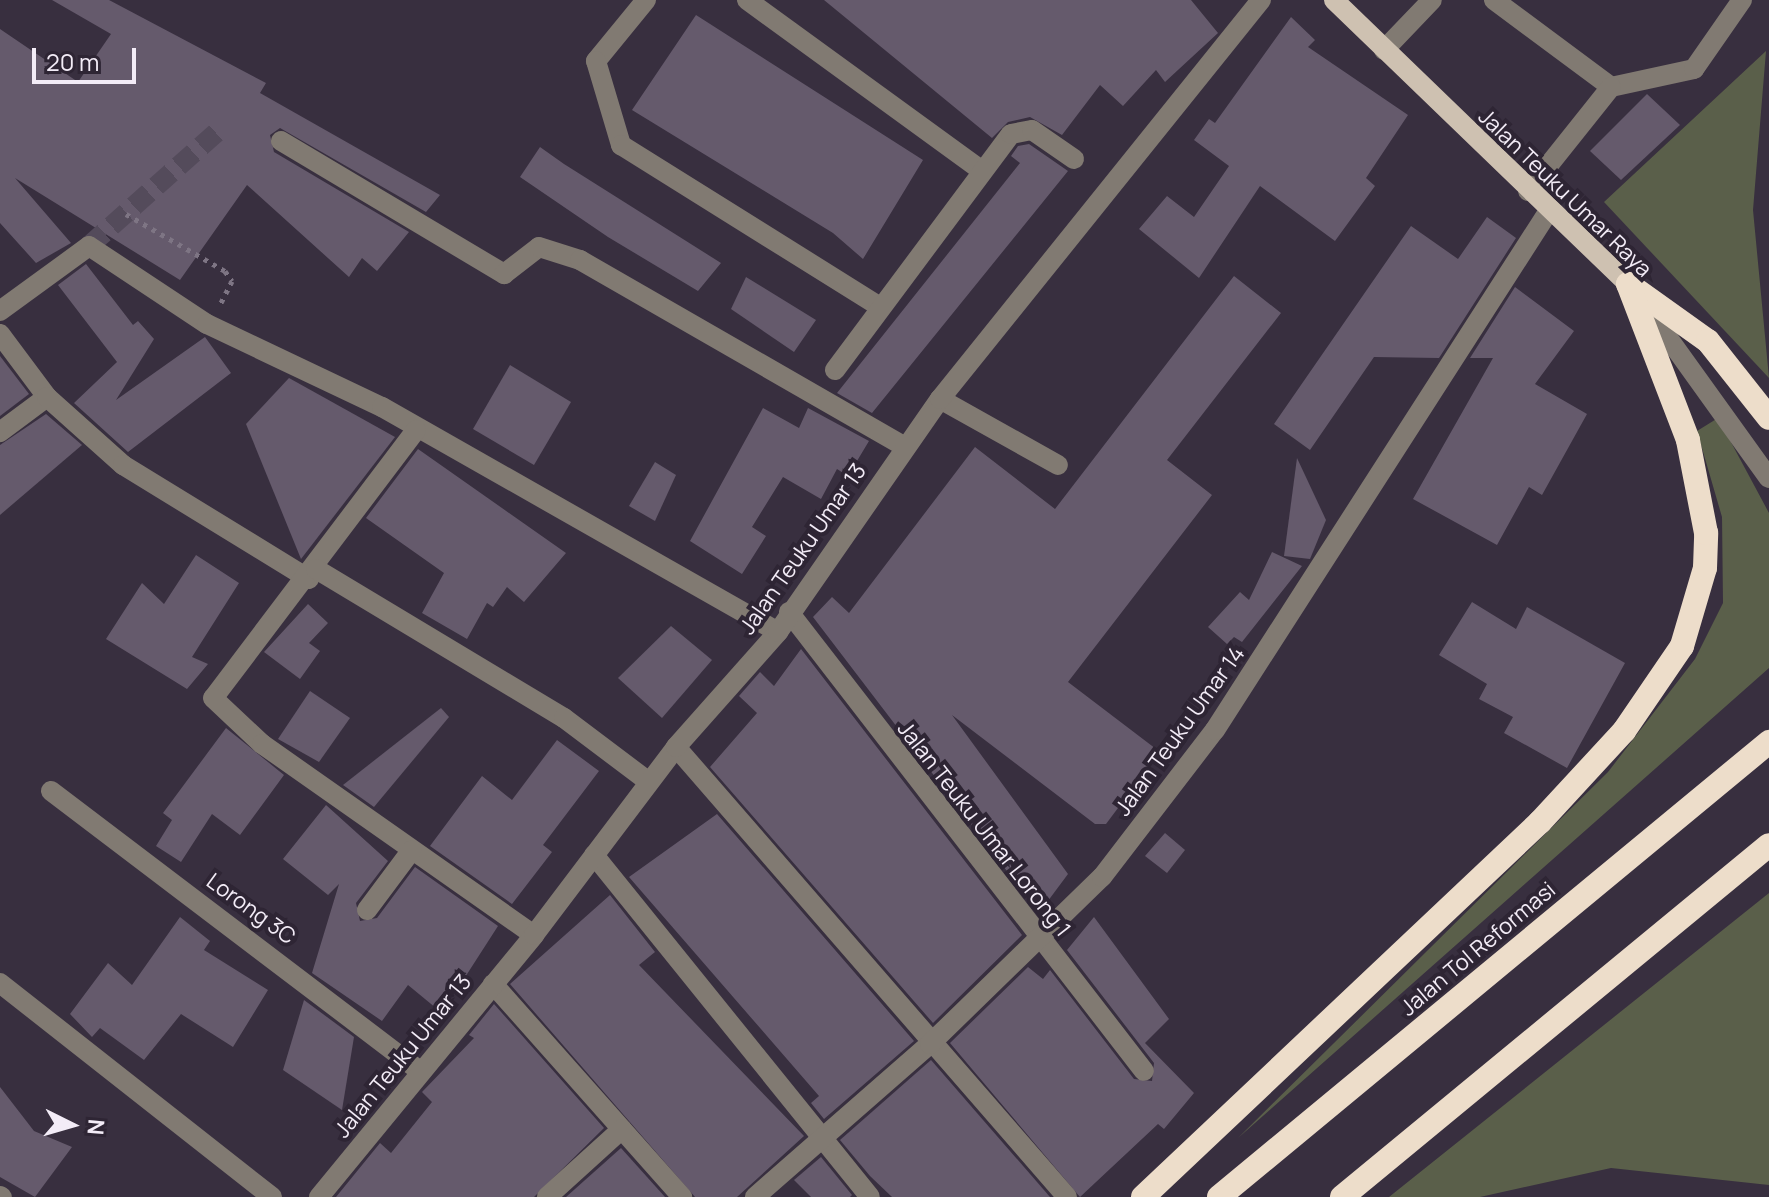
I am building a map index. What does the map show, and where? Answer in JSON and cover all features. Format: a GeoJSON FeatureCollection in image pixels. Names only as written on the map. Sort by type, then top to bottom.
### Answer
{"type":"FeatureCollection","features":[{"type":"Feature","properties":{"kind":"highway"},"geometry":{"type":"LineString","coordinates":[[1628,284],[1708,341],[1769,418]]}},
{"type":"Feature","properties":{"kind":"highway"},"geometry":{"type":"LineString","coordinates":[[1143,1197],[1540,822],[1624,731],[1682,646],[1705,568],[1706,533],[1688,440],[1628,284]]}},
{"type":"Feature","properties":{"kind":"highway","name":"Jalan Tol Reformasi"},"geometry":{"type":"LineString","coordinates":[[1219,1197],[1769,742]]}},
{"type":"Feature","properties":{"kind":"highway"},"geometry":{"type":"LineString","coordinates":[[1342,1197],[1769,845]]}},
{"type":"Feature","properties":{"kind":"main road","name":"Jalan Teuku Umar Raya"},"geometry":{"type":"LineString","coordinates":[[1334,0],[1548,212],[1628,284]]}},
{"type":"Feature","properties":{"kind":"street"},"geometry":{"type":"LineString","coordinates":[[646,0],[596,61],[621,145],[880,307]]}},
{"type":"Feature","properties":{"kind":"street"},"geometry":{"type":"LineString","coordinates":[[747,0],[982,171]]}},
{"type":"Feature","properties":{"kind":"street","name":"Jalan Teuku Umar 13"},"geometry":{"type":"LineString","coordinates":[[319,1197],[534,935],[676,747],[778,632],[940,399],[1261,0]]}},
{"type":"Feature","properties":{"kind":"street"},"geometry":{"type":"LineString","coordinates":[[1384,50],[1432,0]]}},
{"type":"Feature","properties":{"kind":"street"},"geometry":{"type":"LineString","coordinates":[[1494,0],[1611,87]]}},
{"type":"Feature","properties":{"kind":"street"},"geometry":{"type":"LineString","coordinates":[[1528,191],[1611,87],[1694,69],[1742,0]]}},
{"type":"Feature","properties":{"kind":"street"},"geometry":{"type":"LineString","coordinates":[[835,370],[982,171],[1017,130],[1032,130],[1074,159]]}},
{"type":"Feature","properties":{"kind":"street"},"geometry":{"type":"LineString","coordinates":[[281,141],[504,274],[539,247],[580,260],[905,447]]}},
{"type":"Feature","properties":{"kind":"street","name":"Jalan Teuku Umar 14"},"geometry":{"type":"LineString","coordinates":[[755,1197],[818,1138],[930,1044],[1040,942],[1102,877],[1215,730],[1548,212]]}},
{"type":"Feature","properties":{"kind":"street"},"geometry":{"type":"LineString","coordinates":[[0,311],[89,246],[207,324],[416,430],[778,632]]}},
{"type":"Feature","properties":{"kind":"street","name":"Jalan Teuku Umar Raya"},"geometry":{"type":"LineString","coordinates":[[1628,284],[1769,478]]}},
{"type":"Feature","properties":{"kind":"street"},"geometry":{"type":"LineString","coordinates":[[0,334],[47,397],[123,465],[564,718],[649,782]]}},
{"type":"Feature","properties":{"kind":"street"},"geometry":{"type":"LineString","coordinates":[[0,432],[47,397]]}},
{"type":"Feature","properties":{"kind":"street"},"geometry":{"type":"LineString","coordinates":[[940,399],[1058,465]]}},
{"type":"Feature","properties":{"kind":"street"},"geometry":{"type":"LineString","coordinates":[[416,430],[312,574],[213,698],[262,744],[534,935]]}},
{"type":"Feature","properties":{"kind":"street","name":"Jalan Teuku Umar Lorong 1"},"geometry":{"type":"LineString","coordinates":[[789,612],[1040,942],[1144,1071]]}},
{"type":"Feature","properties":{"kind":"street"},"geometry":{"type":"LineString","coordinates":[[676,747],[930,1044],[1067,1197]]}},
{"type":"Feature","properties":{"kind":"street","name":"Lorong 3C"},"geometry":{"type":"LineString","coordinates":[[51,791],[420,1071]]}},
{"type":"Feature","properties":{"kind":"street"},"geometry":{"type":"LineString","coordinates":[[367,910],[411,851]]}},
{"type":"Feature","properties":{"kind":"street"},"geometry":{"type":"LineString","coordinates":[[594,855],[818,1138],[870,1197]]}},
{"type":"Feature","properties":{"kind":"street"},"geometry":{"type":"LineString","coordinates":[[0,983],[272,1197]]}},
{"type":"Feature","properties":{"kind":"street"},"geometry":{"type":"LineString","coordinates":[[493,984],[682,1197]]}},
{"type":"Feature","properties":{"kind":"street"},"geometry":{"type":"LineString","coordinates":[[547,1197],[622,1129]]}},
{"type":"Feature","properties":{"kind":"path"},"geometry":{"type":"LineString","coordinates":[[126,214],[228,273],[231,287],[207,324]]}},
{"type":"Feature","properties":{"kind":"green space"},"geometry":{"type":"Polygon","coordinates":[[[1766,51],[1753,210],[1769,378],[1604,202],[1766,51]]]}},
{"type":"Feature","properties":{"kind":"green space"},"geometry":{"type":"Polygon","coordinates":[[[1718,418],[1769,513],[1769,668],[1238,1138],[1608,772],[1695,659],[1723,603],[1722,517],[1697,431],[1718,418]]]}},
{"type":"Feature","properties":{"kind":"green space"},"geometry":{"type":"Polygon","coordinates":[[[1769,893],[1769,1185],[1611,1168],[1480,1197],[1389,1197],[1769,893]]]}},
{"type":"Feature","properties":{"kind":"building"},"geometry":{"type":"Polygon","coordinates":[[[52,0],[109,0],[266,83],[260,93],[440,195],[426,212],[280,128],[270,135],[274,152],[409,232],[377,271],[362,258],[349,277],[247,185],[180,280],[15,178],[71,243],[36,263],[0,223],[0,29],[78,82],[111,34],[52,0]]]}},
{"type":"Feature","properties":{"kind":"building"},"geometry":{"type":"Polygon","coordinates":[[[824,0],[1191,0],[1218,33],[1165,82],[1156,70],[1123,106],[1100,85],[1062,135],[1030,117],[1008,122],[992,138],[824,0]]]}},
{"type":"Feature","properties":{"kind":"building"},"geometry":{"type":"Polygon","coordinates":[[[696,15],[923,160],[863,259],[833,233],[632,110],[696,15]]]}},
{"type":"Feature","properties":{"kind":"building"},"geometry":{"type":"Polygon","coordinates":[[[1291,17],[1315,40],[1308,47],[1408,115],[1366,178],[1375,186],[1335,241],[1260,186],[1199,278],[1139,229],[1167,196],[1194,217],[1229,166],[1194,140],[1209,119],[1215,123],[1291,17]]]}},
{"type":"Feature","properties":{"kind":"building"},"geometry":{"type":"Polygon","coordinates":[[[1647,94],[1680,125],[1621,180],[1590,151],[1647,94]]]}},
{"type":"Feature","properties":{"kind":"building"},"geometry":{"type":"Polygon","coordinates":[[[1029,144],[1068,171],[872,413],[837,393],[1020,163],[1011,156],[1018,146],[1029,144]]]}},
{"type":"Feature","properties":{"kind":"building"},"geometry":{"type":"Polygon","coordinates":[[[540,147],[721,263],[698,291],[608,237],[520,177],[540,147]]]}},
{"type":"Feature","properties":{"kind":"building"},"geometry":{"type":"Polygon","coordinates":[[[1487,217],[1516,238],[1439,358],[1374,357],[1310,450],[1274,424],[1411,226],[1458,259],[1487,217]]]}},
{"type":"Feature","properties":{"kind":"building"},"geometry":{"type":"Polygon","coordinates":[[[86,264],[133,325],[138,321],[154,339],[116,400],[205,337],[231,373],[128,452],[74,403],[117,362],[58,285],[86,264]]]}},
{"type":"Feature","properties":{"kind":"building"},"geometry":{"type":"Polygon","coordinates":[[[1234,276],[1281,313],[1167,460],[1212,495],[1068,682],[1160,752],[1106,824],[1095,824],[952,715],[1068,874],[1039,913],[813,617],[832,597],[849,613],[975,447],[1055,509],[1234,276]]]}},
{"type":"Feature","properties":{"kind":"building"},"geometry":{"type":"Polygon","coordinates":[[[746,277],[816,320],[794,352],[731,309],[746,277]]]}},
{"type":"Feature","properties":{"kind":"building"},"geometry":{"type":"Polygon","coordinates":[[[1515,287],[1574,331],[1535,384],[1587,414],[1542,495],[1529,487],[1497,545],[1413,499],[1493,358],[1470,358],[1515,287]]]}},
{"type":"Feature","properties":{"kind":"building"},"geometry":{"type":"Polygon","coordinates":[[[0,356],[29,394],[0,416],[0,356]]]}},
{"type":"Feature","properties":{"kind":"building"},"geometry":{"type":"Polygon","coordinates":[[[510,365],[571,402],[534,465],[473,429],[510,365]]]}},
{"type":"Feature","properties":{"kind":"building"},"geometry":{"type":"Polygon","coordinates":[[[289,378],[395,437],[301,559],[246,424],[289,378]]]}},
{"type":"Feature","properties":{"kind":"building"},"geometry":{"type":"Polygon","coordinates":[[[763,408],[799,428],[808,408],[869,441],[848,476],[837,469],[821,499],[783,477],[752,527],[766,536],[742,574],[690,541],[763,408]]]}},
{"type":"Feature","properties":{"kind":"building"},"geometry":{"type":"Polygon","coordinates":[[[46,414],[82,445],[0,515],[0,445],[46,414]]]}},
{"type":"Feature","properties":{"kind":"building"},"geometry":{"type":"Polygon","coordinates":[[[418,449],[566,553],[524,602],[507,587],[493,607],[487,603],[467,639],[422,613],[444,573],[366,518],[418,449]]]}},
{"type":"Feature","properties":{"kind":"building"},"geometry":{"type":"Polygon","coordinates":[[[1297,458],[1326,520],[1310,559],[1284,556],[1297,458]]]}},
{"type":"Feature","properties":{"kind":"building"},"geometry":{"type":"Polygon","coordinates":[[[655,462],[676,475],[655,521],[629,506],[655,462]]]}},
{"type":"Feature","properties":{"kind":"building"},"geometry":{"type":"Polygon","coordinates":[[[1272,552],[1302,566],[1242,642],[1234,637],[1227,644],[1208,627],[1240,592],[1249,600],[1272,552]]]}},
{"type":"Feature","properties":{"kind":"building"},"geometry":{"type":"Polygon","coordinates":[[[196,555],[239,583],[192,657],[208,664],[187,689],[106,639],[142,583],[164,604],[196,555]]]}},
{"type":"Feature","properties":{"kind":"building"},"geometry":{"type":"Polygon","coordinates":[[[1472,602],[1516,629],[1527,607],[1625,663],[1567,768],[1504,733],[1513,717],[1479,699],[1487,684],[1439,655],[1472,602]]]}},
{"type":"Feature","properties":{"kind":"building"},"geometry":{"type":"Polygon","coordinates":[[[308,604],[328,623],[309,643],[320,651],[300,679],[264,652],[308,604]]]}},
{"type":"Feature","properties":{"kind":"building"},"geometry":{"type":"Polygon","coordinates":[[[671,626],[712,660],[662,718],[618,678],[671,626]]]}},
{"type":"Feature","properties":{"kind":"building"},"geometry":{"type":"Polygon","coordinates":[[[801,649],[1022,935],[933,1023],[710,767],[757,713],[739,696],[760,672],[774,686],[801,649]]]}},
{"type":"Feature","properties":{"kind":"building"},"geometry":{"type":"Polygon","coordinates":[[[310,691],[350,718],[319,762],[278,739],[310,691]]]}},
{"type":"Feature","properties":{"kind":"building"},"geometry":{"type":"Polygon","coordinates":[[[441,708],[449,717],[374,807],[343,785],[441,708]]]}},
{"type":"Feature","properties":{"kind":"building"},"geometry":{"type":"Polygon","coordinates":[[[226,728],[284,775],[240,835],[212,814],[181,862],[156,846],[172,820],[163,813],[226,728]]]}},
{"type":"Feature","properties":{"kind":"building"},"geometry":{"type":"Polygon","coordinates":[[[557,740],[599,771],[543,845],[552,852],[512,904],[430,846],[482,776],[512,800],[557,740]]]}},
{"type":"Feature","properties":{"kind":"building"},"geometry":{"type":"Polygon","coordinates":[[[326,805],[388,861],[356,903],[360,921],[377,918],[415,867],[498,926],[442,1013],[408,985],[382,1021],[312,973],[339,884],[328,895],[283,859],[326,805]]]}},
{"type":"Feature","properties":{"kind":"building"},"geometry":{"type":"Polygon","coordinates":[[[717,814],[914,1041],[824,1119],[811,1103],[819,1096],[629,877],[717,814]]]}},
{"type":"Feature","properties":{"kind":"building"},"geometry":{"type":"Polygon","coordinates":[[[1165,833],[1185,850],[1167,873],[1145,856],[1165,833]]]}},
{"type":"Feature","properties":{"kind":"building"},"geometry":{"type":"Polygon","coordinates":[[[610,895],[655,952],[639,965],[804,1136],[737,1197],[695,1197],[510,984],[610,895]]]}},
{"type":"Feature","properties":{"kind":"building"},"geometry":{"type":"Polygon","coordinates":[[[180,917],[210,941],[204,950],[268,990],[233,1047],[181,1014],[144,1060],[100,1028],[92,1037],[70,1014],[108,963],[132,985],[180,917]]]}},
{"type":"Feature","properties":{"kind":"building"},"geometry":{"type":"Polygon","coordinates":[[[1094,917],[1169,1019],[1145,1043],[1194,1093],[1164,1129],[1158,1124],[1080,1197],[950,1043],[1028,967],[1043,979],[1050,970],[1134,1079],[1152,1081],[1154,1063],[1067,950],[1094,917]]]}},
{"type":"Feature","properties":{"kind":"building"},"geometry":{"type":"Polygon","coordinates":[[[304,1000],[354,1037],[342,1110],[283,1070],[304,1000]]]}},
{"type":"Feature","properties":{"kind":"building"},"geometry":{"type":"Polygon","coordinates":[[[494,1004],[604,1128],[534,1197],[336,1197],[380,1143],[391,1153],[432,1102],[422,1092],[474,1038],[469,1035],[494,1004]]]}},
{"type":"Feature","properties":{"kind":"building"},"geometry":{"type":"Polygon","coordinates":[[[931,1060],[1050,1197],[892,1197],[870,1176],[840,1140],[931,1060]]]}},
{"type":"Feature","properties":{"kind":"building"},"geometry":{"type":"Polygon","coordinates":[[[0,1087],[34,1131],[72,1147],[35,1197],[0,1177],[0,1087]]]}},
{"type":"Feature","properties":{"kind":"building"},"geometry":{"type":"Polygon","coordinates":[[[621,1148],[665,1197],[566,1197],[621,1148]]]}},
{"type":"Feature","properties":{"kind":"building"},"geometry":{"type":"Polygon","coordinates":[[[821,1157],[852,1195],[850,1197],[811,1197],[794,1180],[821,1157]]]}},
{"type":"Feature","properties":{"kind":"tunnel"},"geometry":{"type":"LineString","coordinates":[[89,246],[219,130]]}}]}
